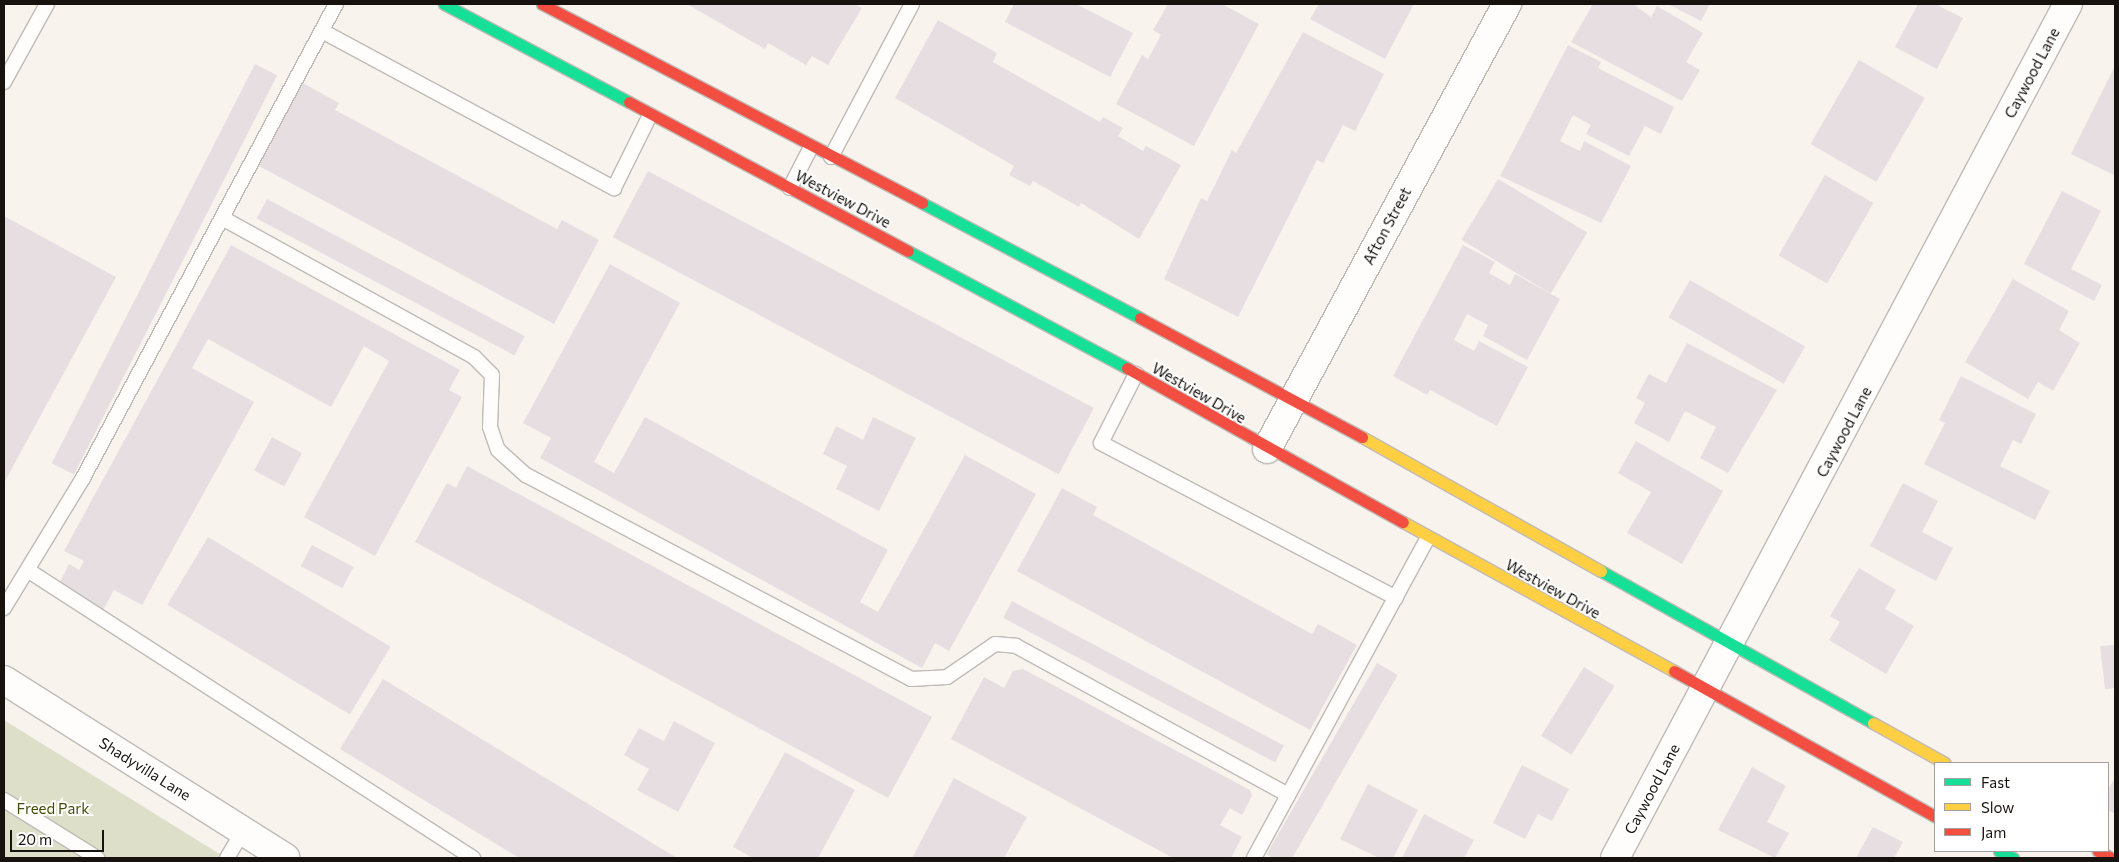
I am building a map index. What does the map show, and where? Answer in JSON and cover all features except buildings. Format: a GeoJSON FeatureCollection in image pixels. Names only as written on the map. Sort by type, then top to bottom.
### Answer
{"type":"FeatureCollection","features":[{"type":"Feature","properties":{"kind":"main road","name":"Westview Drive"},"geometry":{"type":"LineString","coordinates":[[444,4],[1136,374],[1267,449],[1704,691],[1934,815]]}},
{"type":"Feature","properties":{"kind":"main road","name":"Westview Drive"},"geometry":{"type":"LineString","coordinates":[[542,4],[830,157],[1294,399],[1734,642],[1943,762]]}},
{"type":"Feature","properties":{"kind":"main road"},"geometry":{"type":"LineString","coordinates":[[2001,852],[2013,858]]}},
{"type":"Feature","properties":{"kind":"main road"},"geometry":{"type":"LineString","coordinates":[[2100,852],[2111,858]]}},
{"type":"Feature","properties":{"kind":"street","name":"Afton Street"},"geometry":{"type":"LineString","coordinates":[[1267,449],[1507,4]]}},
{"type":"Feature","properties":{"kind":"street","name":"Caywood Lane"},"geometry":{"type":"LineString","coordinates":[[1615,858],[1704,691],[1734,642],[2068,4]]}},
{"type":"Feature","properties":{"kind":"street","name":"Shadyvilla Lane"},"geometry":{"type":"LineString","coordinates":[[4,680],[286,858]]}},
{"type":"Feature","properties":{"kind":"lane"},"geometry":{"type":"LineString","coordinates":[[4,82],[8,65],[47,4]]}},
{"type":"Feature","properties":{"kind":"lane"},"geometry":{"type":"LineString","coordinates":[[4,608],[29,571],[224,219],[336,4]]}},
{"type":"Feature","properties":{"kind":"lane"},"geometry":{"type":"LineString","coordinates":[[830,157],[912,4]]}},
{"type":"Feature","properties":{"kind":"lane"},"geometry":{"type":"LineString","coordinates":[[322,31],[614,188],[650,114]]}},
{"type":"Feature","properties":{"kind":"lane"},"geometry":{"type":"LineString","coordinates":[[790,188],[811,147]]}},
{"type":"Feature","properties":{"kind":"lane"},"geometry":{"type":"LineString","coordinates":[[224,219],[474,357],[492,374],[490,427],[498,450],[526,475],[911,679],[947,677],[995,644],[1016,646],[1288,795]]}},
{"type":"Feature","properties":{"kind":"lane"},"geometry":{"type":"LineString","coordinates":[[1136,374],[1101,443],[1396,598]]}},
{"type":"Feature","properties":{"kind":"lane"},"geometry":{"type":"LineString","coordinates":[[1254,858],[1428,538]]}},
{"type":"Feature","properties":{"kind":"lane"},"geometry":{"type":"LineString","coordinates":[[29,571],[473,858]]}},
{"type":"Feature","properties":{"kind":"lane"},"geometry":{"type":"LineString","coordinates":[[4,800],[97,858]]}},
{"type":"Feature","properties":{"kind":"lane"},"geometry":{"type":"LineString","coordinates":[[227,858],[243,831]]}},
{"type":"Feature","properties":{"kind":"path"},"geometry":{"type":"LineString","coordinates":[[4,856],[8,858]]}},
{"type":"Feature","properties":{"kind":"green space","name":"Freed Park"},"geometry":{"type":"Polygon","coordinates":[[[4,720],[226,858],[4,858],[4,720]]]}},
{"type":"Feature","properties":{"kind":"traffic: fast"},"geometry":{"type":"LineString","coordinates":[[444,4],[629,102]]}},
{"type":"Feature","properties":{"kind":"traffic: fast"},"geometry":{"type":"LineString","coordinates":[[922,203],[1140,318]]}},
{"type":"Feature","properties":{"kind":"traffic: fast"},"geometry":{"type":"LineString","coordinates":[[908,251],[1127,368]]}},
{"type":"Feature","properties":{"kind":"traffic: fast"},"geometry":{"type":"LineString","coordinates":[[1601,571],[1873,723]]}},
{"type":"Feature","properties":{"kind":"traffic: fast"},"geometry":{"type":"LineString","coordinates":[[2001,852],[2013,858]]}},
{"type":"Feature","properties":{"kind":"traffic: slow"},"geometry":{"type":"LineString","coordinates":[[1362,437],[1601,571]]}},
{"type":"Feature","properties":{"kind":"traffic: slow"},"geometry":{"type":"LineString","coordinates":[[1403,522],[1674,671]]}},
{"type":"Feature","properties":{"kind":"traffic: slow"},"geometry":{"type":"LineString","coordinates":[[1873,723],[1943,762]]}},
{"type":"Feature","properties":{"kind":"traffic: jam"},"geometry":{"type":"LineString","coordinates":[[542,4],[922,203]]}},
{"type":"Feature","properties":{"kind":"traffic: jam"},"geometry":{"type":"LineString","coordinates":[[629,102],[908,251]]}},
{"type":"Feature","properties":{"kind":"traffic: jam"},"geometry":{"type":"LineString","coordinates":[[1140,318],[1362,437]]}},
{"type":"Feature","properties":{"kind":"traffic: jam"},"geometry":{"type":"LineString","coordinates":[[1127,368],[1403,522]]}},
{"type":"Feature","properties":{"kind":"traffic: jam"},"geometry":{"type":"LineString","coordinates":[[1674,671],[1934,815]]}},
{"type":"Feature","properties":{"kind":"traffic: jam"},"geometry":{"type":"LineString","coordinates":[[2100,852],[2111,858]]}}]}
